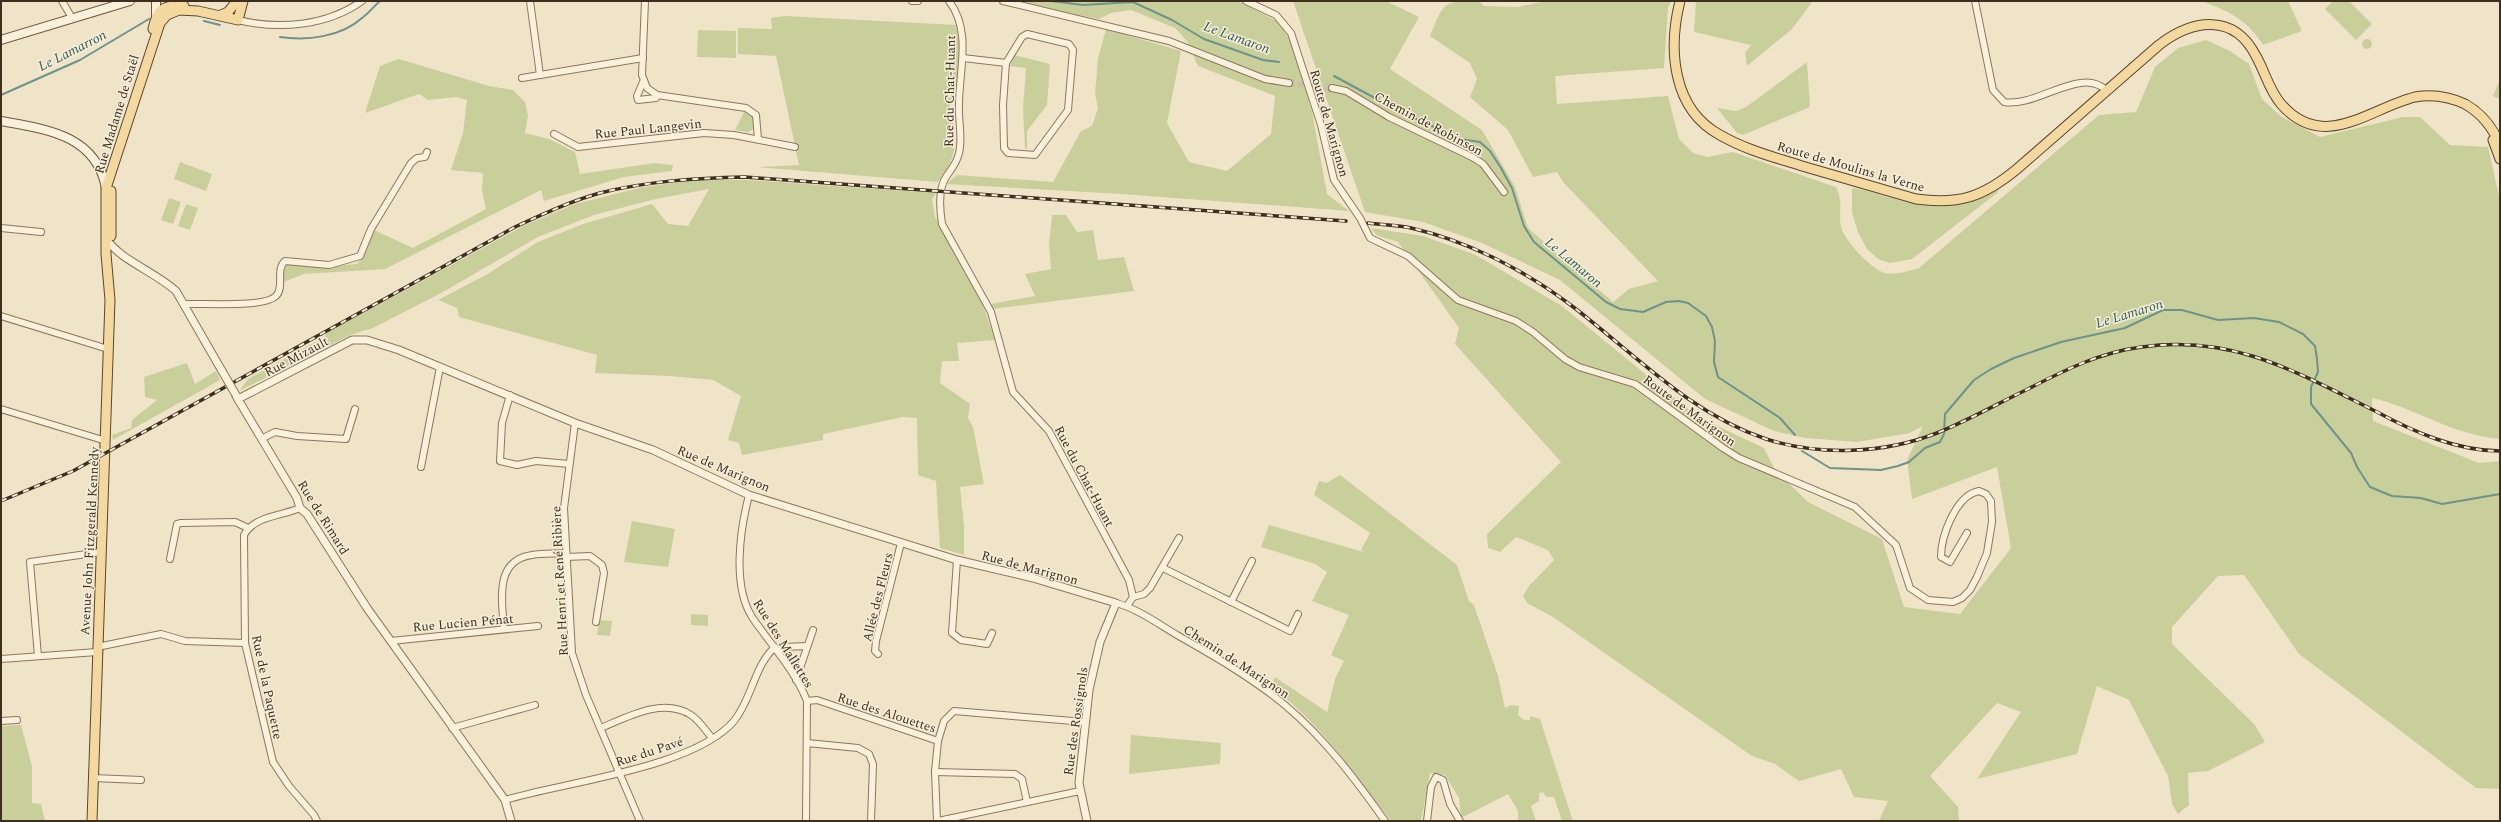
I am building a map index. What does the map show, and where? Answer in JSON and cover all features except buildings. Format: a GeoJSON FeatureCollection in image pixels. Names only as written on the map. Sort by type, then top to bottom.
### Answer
{"type":"FeatureCollection","features":[{"type":"Feature","properties":{"kind":"main road"},"geometry":{"type":"LineString","coordinates":[[1,40],[130,1]]}},
{"type":"Feature","properties":{"kind":"main road"},"geometry":{"type":"LineString","coordinates":[[156,1],[156,14],[172,6],[184,6],[198,11]]}},
{"type":"Feature","properties":{"kind":"main road"},"geometry":{"type":"LineString","coordinates":[[220,15],[228,12],[237,1]]}},
{"type":"Feature","properties":{"kind":"main road"},"geometry":{"type":"LineString","coordinates":[[172,6],[238,20],[243,1]]}},
{"type":"Feature","properties":{"kind":"main road","name":"Route de Moulins la Verne"},"geometry":{"type":"LineString","coordinates":[[1680,1],[1673,46],[1674,63],[1686,99],[1705,124],[1719,135],[1760,153],[1916,199],[1940,202],[1958,201],[1992,187],[2017,169],[2165,40],[2190,27],[2216,25],[2240,36],[2256,56],[2277,99],[2288,111],[2304,121],[2319,125],[2342,125],[2390,107]]}},
{"type":"Feature","properties":{"kind":"main road","name":"Rue Madame de Staël"},"geometry":{"type":"LineString","coordinates":[[106,188],[113,171],[151,48],[162,21],[172,6]]}},
{"type":"Feature","properties":{"kind":"main road","name":"Rue Madame de Staël"},"geometry":{"type":"LineString","coordinates":[[151,48],[156,14]]}},
{"type":"Feature","properties":{"kind":"main road"},"geometry":{"type":"LineString","coordinates":[[2390,107],[2420,96],[2435,96],[2455,100],[2480,116],[2492,129],[2500,145]]}},
{"type":"Feature","properties":{"kind":"main road"},"geometry":{"type":"LineString","coordinates":[[2390,107],[2428,100],[2458,106],[2472,114],[2483,124],[2493,140],[2500,159]]}},
{"type":"Feature","properties":{"kind":"main road"},"geometry":{"type":"LineString","coordinates":[[1,121],[38,128],[76,141],[99,165],[113,171]]}},
{"type":"Feature","properties":{"kind":"main road"},"geometry":{"type":"LineString","coordinates":[[99,165],[106,188]]}},
{"type":"Feature","properties":{"kind":"main road","name":"Avenue John Fitzgerald Kennedy"},"geometry":{"type":"LineString","coordinates":[[108,242],[113,171]]}},
{"type":"Feature","properties":{"kind":"main road","name":"Avenue John Fitzgerald Kennedy"},"geometry":{"type":"LineString","coordinates":[[92,821],[97,649],[106,441],[108,242],[106,188]]}},
{"type":"Feature","properties":{"kind":"street"},"geometry":{"type":"LineString","coordinates":[[62,1],[72,18]]}},
{"type":"Feature","properties":{"kind":"street"},"geometry":{"type":"LineString","coordinates":[[238,20],[272,26],[302,24],[333,16],[362,1]]}},
{"type":"Feature","properties":{"kind":"street"},"geometry":{"type":"LineString","coordinates":[[530,1],[540,75]]}},
{"type":"Feature","properties":{"kind":"street"},"geometry":{"type":"LineString","coordinates":[[645,1],[643,82],[637,96],[638,100],[656,98],[658,96]]}},
{"type":"Feature","properties":{"kind":"street"},"geometry":{"type":"LineString","coordinates":[[912,1],[918,1]]}},
{"type":"Feature","properties":{"kind":"street","name":"Rue du Chat-Huant"},"geometry":{"type":"LineString","coordinates":[[949,1],[962,32],[963,58],[959,86],[960,152],[956,163],[943,182],[940,212],[942,224],[991,312],[1013,392],[1049,431],[1129,580],[1133,597]]}},
{"type":"Feature","properties":{"kind":"street"},"geometry":{"type":"LineString","coordinates":[[1003,1],[1169,40],[1265,79],[1289,83]]}},
{"type":"Feature","properties":{"kind":"street","name":"Route de Marignon"},"geometry":{"type":"LineString","coordinates":[[1246,1],[1276,15],[1291,33],[1321,125],[1334,180],[1360,218],[1370,238],[1408,256],[1458,300],[1516,322],[1533,332],[1565,359],[1579,367],[1635,384],[1739,458],[1855,507],[1896,545],[1910,588],[1928,600],[1953,602],[1962,598],[1970,590],[1977,577],[1987,553],[1992,522],[1991,501],[1986,494],[1979,491],[1965,497],[1946,525],[1941,557],[1950,562],[1967,533]]}},
{"type":"Feature","properties":{"kind":"street"},"geometry":{"type":"LineString","coordinates":[[1975,1],[1993,90],[2004,102],[2034,100],[2063,87],[2086,82],[2099,84],[2107,91]]}},
{"type":"Feature","properties":{"kind":"street"},"geometry":{"type":"LineString","coordinates":[[1027,34],[1069,44],[1073,50],[1068,110],[1035,154],[1008,153],[1004,148],[1003,105],[1006,63],[1022,37],[1027,34]]}},
{"type":"Feature","properties":{"kind":"street"},"geometry":{"type":"LineString","coordinates":[[522,78],[643,58]]}},
{"type":"Feature","properties":{"kind":"street"},"geometry":{"type":"LineString","coordinates":[[963,58],[1006,63]]}},
{"type":"Feature","properties":{"kind":"street"},"geometry":{"type":"LineString","coordinates":[[643,82],[647,88],[658,96],[746,108],[756,115],[758,139]]}},
{"type":"Feature","properties":{"kind":"street","name":"Chemin de Robinson"},"geometry":{"type":"LineString","coordinates":[[1332,88],[1346,91],[1389,117],[1453,146],[1472,157],[1483,164],[1504,192]]}},
{"type":"Feature","properties":{"kind":"street","name":"Rue Paul Langevin"},"geometry":{"type":"LineString","coordinates":[[554,134],[578,147],[704,132],[758,139],[795,147]]}},
{"type":"Feature","properties":{"kind":"street"},"geometry":{"type":"LineString","coordinates":[[184,304],[242,304],[273,298],[279,292],[281,268],[285,261],[329,265],[360,256],[371,229],[411,163],[417,158],[425,157],[427,152]]}},
{"type":"Feature","properties":{"kind":"street"},"geometry":{"type":"LineString","coordinates":[[1,228],[41,232]]}},
{"type":"Feature","properties":{"kind":"street","name":"Rue de Rimard"},"geometry":{"type":"LineString","coordinates":[[108,242],[117,253],[164,281],[184,304],[261,439],[297,498],[300,508],[307,514],[367,608],[504,800],[511,821]]}},
{"type":"Feature","properties":{"kind":"street"},"geometry":{"type":"LineString","coordinates":[[1,316],[108,349]]}},
{"type":"Feature","properties":{"kind":"street","name":"Rue Mizault"},"geometry":{"type":"LineString","coordinates":[[237,397],[352,340],[367,340]]}},
{"type":"Feature","properties":{"kind":"street","name":"Rue de Marignon"},"geometry":{"type":"LineString","coordinates":[[367,340],[399,350],[575,423],[653,450],[749,495],[957,560],[1033,578],[1127,606]]}},
{"type":"Feature","properties":{"kind":"street"},"geometry":{"type":"LineString","coordinates":[[421,467],[440,367]]}},
{"type":"Feature","properties":{"kind":"street"},"geometry":{"type":"LineString","coordinates":[[510,395],[502,423],[500,461],[517,466],[536,461],[570,464]]}},
{"type":"Feature","properties":{"kind":"street"},"geometry":{"type":"LineString","coordinates":[[1,409],[106,441]]}},
{"type":"Feature","properties":{"kind":"street"},"geometry":{"type":"LineString","coordinates":[[261,439],[274,432],[297,436],[346,439],[355,409]]}},
{"type":"Feature","properties":{"kind":"street","name":"Rue Henri et René Ribière"},"geometry":{"type":"LineString","coordinates":[[575,423],[564,508],[572,653],[580,681],[640,821]]}},
{"type":"Feature","properties":{"kind":"street","name":"Rue des Mallettes"},"geometry":{"type":"LineString","coordinates":[[749,495],[739,565],[741,586],[752,616],[776,649],[796,680],[807,701],[806,821]]}},
{"type":"Feature","properties":{"kind":"street"},"geometry":{"type":"LineString","coordinates":[[170,559],[177,524],[235,522],[248,528],[257,522],[300,508]]}},
{"type":"Feature","properties":{"kind":"street","name":"Rue de la Paquette"},"geometry":{"type":"LineString","coordinates":[[248,528],[244,535],[243,547],[245,642],[273,762],[289,786],[314,815],[316,821]]}},
{"type":"Feature","properties":{"kind":"street"},"geometry":{"type":"LineString","coordinates":[[1127,606],[1133,597],[1144,594],[1150,588],[1163,568],[1179,538]]}},
{"type":"Feature","properties":{"kind":"street","name":"Allée des Fleurs"},"geometry":{"type":"LineString","coordinates":[[878,654],[875,651],[876,641],[901,543]]}},
{"type":"Feature","properties":{"kind":"street"},"geometry":{"type":"LineString","coordinates":[[38,656],[30,562],[101,552]]}},
{"type":"Feature","properties":{"kind":"street"},"geometry":{"type":"LineString","coordinates":[[504,629],[501,590],[503,577],[510,566],[519,559],[531,555],[590,556],[602,565],[604,573],[596,622]]}},
{"type":"Feature","properties":{"kind":"street"},"geometry":{"type":"LineString","coordinates":[[957,560],[952,633],[962,640],[986,644],[992,633]]}},
{"type":"Feature","properties":{"kind":"street"},"geometry":{"type":"LineString","coordinates":[[1231,602],[1252,561]]}},
{"type":"Feature","properties":{"kind":"street"},"geometry":{"type":"LineString","coordinates":[[1163,568],[1290,631],[1298,614]]}},
{"type":"Feature","properties":{"kind":"street","name":"Rue des Rossignols"},"geometry":{"type":"LineString","coordinates":[[1087,821],[1080,791],[1089,690],[1100,642],[1116,603]]}},
{"type":"Feature","properties":{"kind":"street","name":"Chemin de Marignon"},"geometry":{"type":"LineString","coordinates":[[1127,606],[1189,641],[1286,706],[1325,745],[1362,788],[1385,821]]}},
{"type":"Feature","properties":{"kind":"street","name":"Rue Lucien Pénat"},"geometry":{"type":"LineString","coordinates":[[391,641],[538,626]]}},
{"type":"Feature","properties":{"kind":"street"},"geometry":{"type":"LineString","coordinates":[[796,680],[813,630]]}},
{"type":"Feature","properties":{"kind":"street"},"geometry":{"type":"LineString","coordinates":[[1,659],[97,649],[161,634],[185,641],[245,642]]}},
{"type":"Feature","properties":{"kind":"street"},"geometry":{"type":"LineString","coordinates":[[776,649],[807,646]]}},
{"type":"Feature","properties":{"kind":"street","name":"Rue du Pavé"},"geometry":{"type":"LineString","coordinates":[[504,800],[620,772],[678,756],[712,738],[734,721],[745,704],[763,662],[776,649]]}},
{"type":"Feature","properties":{"kind":"street","name":"Rue des Alouettes"},"geometry":{"type":"LineString","coordinates":[[807,701],[817,700],[938,740],[944,721],[954,711],[1085,722]]}},
{"type":"Feature","properties":{"kind":"street"},"geometry":{"type":"LineString","coordinates":[[452,728],[535,705]]}},
{"type":"Feature","properties":{"kind":"street"},"geometry":{"type":"LineString","coordinates":[[600,728],[641,712],[668,708],[691,715],[712,738]]}},
{"type":"Feature","properties":{"kind":"street"},"geometry":{"type":"LineString","coordinates":[[1,721],[17,720]]}},
{"type":"Feature","properties":{"kind":"street"},"geometry":{"type":"LineString","coordinates":[[938,740],[935,772],[938,821],[1080,791]]}},
{"type":"Feature","properties":{"kind":"street"},"geometry":{"type":"LineString","coordinates":[[807,743],[858,748],[869,754],[873,764],[871,821]]}},
{"type":"Feature","properties":{"kind":"street"},"geometry":{"type":"LineString","coordinates":[[935,772],[1016,774],[1022,779],[1027,802]]}},
{"type":"Feature","properties":{"kind":"street"},"geometry":{"type":"LineString","coordinates":[[1427,821],[1431,787],[1436,777],[1443,780],[1450,804],[1460,821]]}},
{"type":"Feature","properties":{"kind":"street"},"geometry":{"type":"LineString","coordinates":[[94,778],[141,780]]}},
{"type":"Feature","properties":{"kind":"green space"},"geometry":{"type":"Polygon","coordinates":[[[1020,1],[1238,1],[1279,22],[1292,44],[1312,112],[1327,194],[1349,211],[1121,194],[946,184],[957,175],[1053,182],[1081,131],[1092,126],[1098,108],[1095,94],[1098,58],[1106,29],[1181,51],[1167,123],[1189,162],[1227,171],[1271,134],[1275,96],[1198,66],[1187,41],[1175,28],[1131,10],[1111,13],[1099,19],[1033,6],[1020,1]]]}},
{"type":"Feature","properties":{"kind":"green space"},"geometry":{"type":"Polygon","coordinates":[[[1293,1],[1386,1],[1419,17],[1390,69],[1482,130],[1515,187],[1528,228],[1613,302],[1629,289],[1658,281],[1563,182],[1557,172],[1533,177],[1508,130],[1470,97],[1477,79],[1470,63],[1430,36],[1442,10],[1451,3],[1479,1],[1484,6],[1517,7],[1546,1],[1671,1],[1668,8],[1664,68],[1555,76],[1557,104],[1668,96],[1679,139],[1693,153],[1707,157],[1733,152],[1836,187],[1840,198],[1840,221],[1843,233],[1859,254],[1873,266],[1885,273],[1898,273],[1919,268],[2099,115],[2136,112],[2155,67],[2178,48],[2206,40],[2230,51],[2249,64],[2262,99],[2282,117],[2320,137],[2403,117],[2420,117],[2450,145],[2488,147],[2500,200],[2500,439],[2450,427],[2388,402],[2372,398],[2373,421],[2479,463],[2500,461],[2500,789],[2476,788],[2299,654],[2244,575],[2218,576],[2172,627],[2172,644],[2255,725],[2265,742],[2208,771],[2188,773],[2189,805],[2178,814],[2172,804],[2168,776],[2129,700],[2097,686],[2077,754],[1977,779],[2021,712],[1997,703],[1930,776],[1958,807],[1959,821],[1879,821],[1888,801],[1854,797],[1841,769],[1799,781],[1775,764],[1752,756],[1553,617],[1527,603],[1523,596],[1529,586],[1554,560],[1548,550],[1516,537],[1500,552],[1488,548],[1487,534],[1561,462],[1455,344],[1459,328],[1398,242],[1376,235],[1371,228],[1423,236],[1476,255],[1562,306],[1698,417],[1764,448],[1775,470],[1808,502],[1882,539],[1904,607],[1960,614],[2011,548],[1997,467],[1912,499],[1907,460],[1923,426],[1910,433],[1857,442],[1805,438],[1774,431],[1705,399],[1560,280],[1482,243],[1423,222],[1365,212],[1293,1]]]}},
{"type":"Feature","properties":{"kind":"green space"},"geometry":{"type":"Polygon","coordinates":[[[1696,1],[1813,1],[1792,29],[1747,66],[1745,53],[1751,45],[1694,32],[1696,1]]]}},
{"type":"Feature","properties":{"kind":"green space"},"geometry":{"type":"Polygon","coordinates":[[[2201,1],[2288,1],[2302,31],[2263,45],[2244,22],[2220,8],[2201,1]]]}},
{"type":"Feature","properties":{"kind":"green space"},"geometry":{"type":"Polygon","coordinates":[[[2333,1],[2349,1],[2372,24],[2356,40],[2325,9],[2333,1]]]}},
{"type":"Feature","properties":{"kind":"green space"},"geometry":{"type":"Polygon","coordinates":[[[785,16],[956,25],[959,42],[958,72],[954,100],[947,110],[948,116],[953,115],[954,150],[945,172],[938,182],[757,167],[799,165],[776,56],[738,54],[738,28],[772,29],[771,18],[785,16]]]}},
{"type":"Feature","properties":{"kind":"green space"},"geometry":{"type":"Polygon","coordinates":[[[698,30],[736,31],[736,58],[697,57],[698,30]]]}},
{"type":"Feature","properties":{"kind":"green space"},"geometry":{"type":"Polygon","coordinates":[[[2365,39],[2369,39],[2371,40],[2371,48],[2365,49],[2362,46],[2362,42],[2365,39]]]}},
{"type":"Feature","properties":{"kind":"green space"},"geometry":{"type":"Polygon","coordinates":[[[1014,55],[1050,64],[1047,105],[1027,131],[1027,149],[1025,149],[1023,108],[1026,68],[1010,66],[1014,55]]]}},
{"type":"Feature","properties":{"kind":"green space"},"geometry":{"type":"Polygon","coordinates":[[[399,59],[489,86],[513,90],[525,102],[528,115],[525,133],[549,139],[575,152],[580,174],[655,163],[673,165],[672,171],[624,177],[544,201],[541,190],[385,269],[304,274],[281,283],[286,263],[322,267],[357,264],[366,252],[374,230],[413,248],[486,209],[482,191],[483,173],[451,170],[463,133],[467,100],[456,97],[428,100],[419,94],[365,113],[380,66],[399,59]]]}},
{"type":"Feature","properties":{"kind":"green space"},"geometry":{"type":"Polygon","coordinates":[[[1807,62],[1810,107],[1743,135],[1737,133],[1717,108],[1736,111],[1746,107],[1807,62]]]}},
{"type":"Feature","properties":{"kind":"green space"},"geometry":{"type":"Polygon","coordinates":[[[2500,79],[2500,99],[2493,96],[2500,79]]]}},
{"type":"Feature","properties":{"kind":"green space"},"geometry":{"type":"Polygon","coordinates":[[[745,110],[753,116],[755,128],[748,132],[735,130],[745,110]]]}},
{"type":"Feature","properties":{"kind":"green space"},"geometry":{"type":"Polygon","coordinates":[[[180,162],[212,174],[206,191],[174,179],[180,162]]]}},
{"type":"Feature","properties":{"kind":"green space"},"geometry":{"type":"Polygon","coordinates":[[[696,180],[746,180],[936,193],[932,199],[935,217],[981,300],[995,340],[957,343],[959,361],[942,361],[940,383],[970,404],[968,418],[973,427],[984,484],[960,487],[964,526],[964,555],[940,548],[936,481],[918,475],[917,418],[903,417],[823,434],[823,440],[742,455],[739,443],[728,440],[741,396],[713,380],[670,376],[595,373],[597,355],[459,317],[457,308],[438,300],[486,275],[538,242],[583,224],[652,204],[668,224],[688,226],[709,189],[656,199],[594,215],[538,237],[443,292],[373,328],[350,335],[239,391],[248,379],[326,336],[325,334],[523,226],[575,204],[643,187],[696,180]]]}},
{"type":"Feature","properties":{"kind":"green space"},"geometry":{"type":"Polygon","coordinates":[[[1852,188],[1866,190],[1904,201],[1932,206],[1957,205],[1971,201],[1999,189],[1997,193],[1912,259],[1890,263],[1878,259],[1867,249],[1858,232],[1852,213],[1852,188]]]}},
{"type":"Feature","properties":{"kind":"green space"},"geometry":{"type":"Polygon","coordinates":[[[169,198],[181,202],[173,224],[161,220],[169,198]]]}},
{"type":"Feature","properties":{"kind":"green space"},"geometry":{"type":"Polygon","coordinates":[[[186,204],[198,208],[190,230],[178,226],[186,204]]]}},
{"type":"Feature","properties":{"kind":"green space"},"geometry":{"type":"Polygon","coordinates":[[[1052,215],[1066,215],[1077,232],[1093,230],[1098,260],[1124,257],[1134,291],[992,309],[991,304],[1035,296],[1025,274],[1051,269],[1049,244],[1052,215]]]}},
{"type":"Feature","properties":{"kind":"green space"},"geometry":{"type":"Polygon","coordinates":[[[187,363],[195,384],[216,371],[220,380],[113,440],[112,435],[131,428],[132,420],[157,400],[145,397],[144,377],[187,363]]]}},
{"type":"Feature","properties":{"kind":"green space"},"geometry":{"type":"Polygon","coordinates":[[[1340,475],[1457,565],[1469,601],[1474,605],[1498,676],[1505,708],[1511,705],[1519,706],[1518,715],[1524,720],[1530,720],[1530,716],[1540,719],[1573,821],[1562,821],[1554,797],[1546,797],[1543,792],[1539,793],[1539,801],[1531,806],[1536,821],[1518,821],[1518,811],[1508,794],[1461,818],[1459,798],[1445,775],[1430,773],[1421,821],[1391,821],[1321,732],[1289,701],[1271,687],[1275,677],[1327,712],[1335,679],[1344,661],[1331,655],[1349,615],[1312,601],[1327,572],[1315,564],[1261,547],[1269,525],[1364,552],[1361,550],[1370,533],[1314,495],[1319,481],[1326,483],[1340,475]]]}},
{"type":"Feature","properties":{"kind":"green space"},"geometry":{"type":"Polygon","coordinates":[[[632,521],[675,529],[668,567],[624,562],[632,521]]]}},
{"type":"Feature","properties":{"kind":"green space"},"geometry":{"type":"Polygon","coordinates":[[[691,614],[708,615],[708,626],[691,625],[691,614]]]}},
{"type":"Feature","properties":{"kind":"green space"},"geometry":{"type":"Polygon","coordinates":[[[599,620],[612,621],[610,636],[597,635],[599,620]]]}},
{"type":"Feature","properties":{"kind":"green space"},"geometry":{"type":"Polygon","coordinates":[[[21,725],[32,766],[32,803],[41,804],[45,821],[1,821],[1,726],[21,725]]]}},
{"type":"Feature","properties":{"kind":"green space"},"geometry":{"type":"Polygon","coordinates":[[[1131,735],[1221,743],[1220,764],[1129,774],[1131,735]]]}},
{"type":"Feature","properties":{"kind":"waterway","name":"Le Lamarron"},"geometry":{"type":"LineString","coordinates":[[280,37],[312,38],[344,30],[367,14],[380,1]]}},
{"type":"Feature","properties":{"kind":"waterway","name":"Le Lamaron"},"geometry":{"type":"LineString","coordinates":[[1051,1],[1083,5],[1133,2],[1172,20],[1204,39],[1263,60],[1279,62]]}},
{"type":"Feature","properties":{"kind":"waterway","name":"Le Lamarron"},"geometry":{"type":"LineString","coordinates":[[1,95],[80,60],[149,19]]}},
{"type":"Feature","properties":{"kind":"waterway","name":"Le Lamarron"},"geometry":{"type":"LineString","coordinates":[[204,21],[220,25]]}},
{"type":"Feature","properties":{"kind":"waterway","name":"Le Lamaron"},"geometry":{"type":"LineString","coordinates":[[1334,76],[1399,111],[1460,139],[1480,142],[1490,151],[1512,188],[1524,226],[1534,242],[1606,302],[1620,309],[1643,312],[1666,302],[1679,301],[1688,303],[1706,316],[1712,327],[1715,341],[1714,362],[1718,377],[1780,418],[1795,435]]}},
{"type":"Feature","properties":{"kind":"waterway","name":"Le Lamaron"},"geometry":{"type":"LineString","coordinates":[[1802,451],[1830,468],[1881,470],[1909,462],[1925,448],[1940,442],[1944,434],[1945,414],[1974,380],[1991,369],[2014,358],[2061,342],[2125,328],[2163,310],[2182,310],[2218,320],[2254,318],[2279,322],[2303,334],[2315,346],[2317,359],[2318,372],[2311,387],[2311,404],[2351,453],[2357,467],[2370,487],[2392,496],[2421,498],[2442,504],[2500,494]]}},
{"type":"Feature","properties":{"kind":"tunnel"},"geometry":{"type":"LineString","coordinates":[[1289,83],[1332,88]]}},
{"type":"Feature","properties":{"kind":"railway"},"geometry":{"type":"LineString","coordinates":[[1,501],[73,471],[515,227],[578,200],[618,189],[672,181],[745,177],[1346,221]]}},
{"type":"Feature","properties":{"kind":"railway"},"geometry":{"type":"LineString","coordinates":[[1368,223],[1406,227],[1432,234],[1475,249],[1516,269],[1572,306],[1687,398],[1738,428],[1766,439],[1787,444],[1808,448],[1852,450],[1874,449],[1917,440],[1959,423],[2082,363],[2111,353],[2142,347],[2175,344],[2206,346],[2236,352],[2264,360],[2292,371],[2406,427],[2436,439],[2468,448],[2500,451]]}}]}
